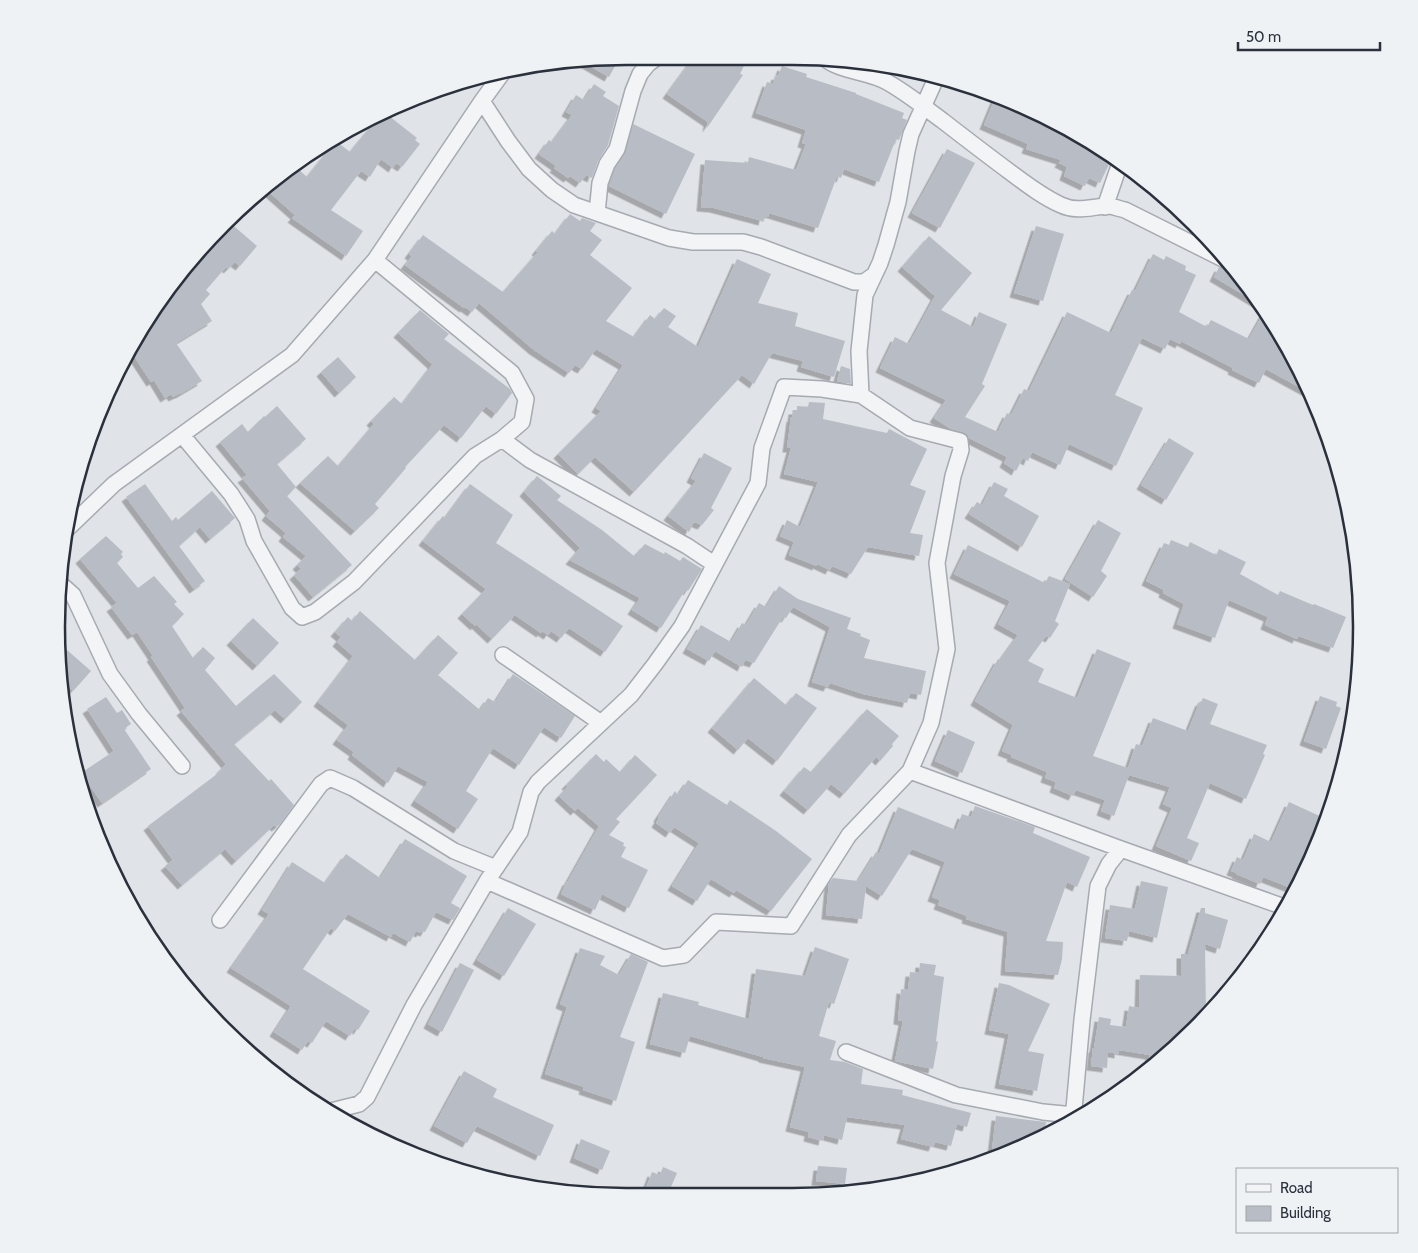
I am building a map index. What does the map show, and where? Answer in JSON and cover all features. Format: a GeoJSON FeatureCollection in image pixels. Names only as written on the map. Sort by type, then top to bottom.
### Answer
{"type":"FeatureCollection","features":[{"type":"Feature","properties":{"kind":"street"},"geometry":{"type":"LineString","coordinates":[[597,213],[600,183],[617,149],[636,82],[647,65]]}},
{"type":"Feature","properties":{"kind":"street"},"geometry":{"type":"LineString","coordinates":[[842,68],[863,72],[886,81],[923,106],[1026,184],[1062,206],[1075,209],[1112,206],[1125,210],[1211,253]]}},
{"type":"Feature","properties":{"kind":"street"},"geometry":{"type":"LineString","coordinates":[[75,521],[114,484],[292,355],[375,260],[497,80]]}},
{"type":"Feature","properties":{"kind":"street"},"geometry":{"type":"LineString","coordinates":[[861,395],[859,351],[865,295],[886,245],[898,202],[909,142],[934,83]]}},
{"type":"Feature","properties":{"kind":"street"},"geometry":{"type":"LineString","coordinates":[[482,101],[529,169],[552,190],[574,205],[669,238],[693,242],[743,242],[854,282],[864,282],[874,275]]}},
{"type":"Feature","properties":{"kind":"street"},"geometry":{"type":"LineString","coordinates":[[1105,207],[1118,170]]}},
{"type":"Feature","properties":{"kind":"street"},"geometry":{"type":"LineString","coordinates":[[182,435],[231,494],[247,519],[254,541],[287,600],[292,608],[302,617],[315,612],[354,582],[475,456],[502,439],[522,422],[526,400],[512,373],[375,260]]}},
{"type":"Feature","properties":{"kind":"street"},"geometry":{"type":"LineString","coordinates":[[854,282],[865,295]]}},
{"type":"Feature","properties":{"kind":"street"},"geometry":{"type":"LineString","coordinates":[[339,1109],[358,1104],[367,1097],[414,1005],[487,881],[520,832],[530,792],[538,782],[631,695],[682,626],[758,483],[762,448],[784,387],[822,389],[861,395],[910,428],[960,441],[961,450],[954,476],[938,563],[947,648],[932,723],[910,770],[849,835],[792,926],[716,922],[684,955],[663,958],[487,881]]}},
{"type":"Feature","properties":{"kind":"street"},"geometry":{"type":"LineString","coordinates":[[502,439],[530,460],[687,546],[714,564]]}},
{"type":"Feature","properties":{"kind":"street"},"geometry":{"type":"LineString","coordinates":[[66,590],[72,595],[110,674],[139,714],[182,766]]}},
{"type":"Feature","properties":{"kind":"street"},"geometry":{"type":"LineString","coordinates":[[503,655],[601,723]]}},
{"type":"Feature","properties":{"kind":"street"},"geometry":{"type":"LineString","coordinates":[[910,770],[1279,905]]}},
{"type":"Feature","properties":{"kind":"street"},"geometry":{"type":"LineString","coordinates":[[220,920],[321,784],[330,778],[353,788],[454,851],[496,868]]}},
{"type":"Feature","properties":{"kind":"street"},"geometry":{"type":"LineString","coordinates":[[1073,1112],[1098,886],[1109,864],[1121,848]]}},
{"type":"Feature","properties":{"kind":"street"},"geometry":{"type":"LineString","coordinates":[[846,1052],[956,1095],[1067,1116]]}},
{"type":"Feature","properties":{"kind":"building"},"geometry":{"type":"Polygon","coordinates":[[[615,65],[609,77],[590,66],[615,65]]]}},
{"type":"Feature","properties":{"kind":"building"},"geometry":{"type":"Polygon","coordinates":[[[688,65],[744,65],[740,74],[743,75],[707,128],[708,122],[667,94],[688,65]]]}},
{"type":"Feature","properties":{"kind":"building"},"geometry":{"type":"Polygon","coordinates":[[[782,66],[807,74],[806,77],[856,93],[904,113],[902,118],[907,120],[899,140],[896,139],[879,182],[844,169],[841,178],[837,176],[818,228],[769,213],[768,217],[764,216],[763,221],[714,208],[701,207],[705,160],[748,163],[749,157],[796,170],[806,144],[802,143],[806,130],[756,113],[767,82],[773,84],[782,66]]]}},
{"type":"Feature","properties":{"kind":"building"},"geometry":{"type":"Polygon","coordinates":[[[594,84],[606,92],[603,96],[619,106],[608,145],[598,161],[592,178],[586,175],[580,183],[570,176],[568,178],[554,168],[556,166],[539,154],[549,140],[552,142],[572,115],[566,112],[576,95],[584,100],[594,84]]]}},
{"type":"Feature","properties":{"kind":"building"},"geometry":{"type":"Polygon","coordinates":[[[993,103],[1040,123],[1072,140],[1109,164],[1100,183],[1089,178],[1085,186],[1064,176],[1067,167],[1059,163],[1061,160],[1026,149],[1028,144],[984,125],[993,103]]]}},
{"type":"Feature","properties":{"kind":"building"},"geometry":{"type":"Polygon","coordinates":[[[391,117],[417,138],[415,140],[420,144],[402,167],[396,163],[393,168],[381,159],[370,177],[361,171],[331,210],[363,231],[346,256],[292,218],[295,215],[270,193],[300,171],[307,177],[327,152],[340,144],[350,152],[371,127],[391,117]]]}},
{"type":"Feature","properties":{"kind":"building"},"geometry":{"type":"Polygon","coordinates":[[[633,124],[695,154],[666,214],[609,186],[615,168],[626,152],[633,124]]]}},
{"type":"Feature","properties":{"kind":"building"},"geometry":{"type":"Polygon","coordinates":[[[947,149],[975,163],[940,228],[912,213],[947,149]]]}},
{"type":"Feature","properties":{"kind":"building"},"geometry":{"type":"Polygon","coordinates":[[[570,214],[580,221],[582,218],[596,223],[590,231],[602,240],[590,255],[632,288],[606,321],[634,337],[650,315],[655,319],[664,308],[676,316],[668,327],[698,347],[737,259],[771,274],[758,303],[798,313],[795,326],[845,341],[834,377],[801,367],[803,361],[772,353],[754,384],[742,375],[634,492],[595,457],[578,474],[558,454],[601,411],[596,408],[623,365],[596,349],[582,369],[575,365],[569,373],[534,350],[479,303],[472,312],[464,308],[405,265],[412,256],[409,254],[423,235],[503,292],[538,252],[536,251],[552,231],[555,234],[570,214]]]}},
{"type":"Feature","properties":{"kind":"building"},"geometry":{"type":"Polygon","coordinates":[[[233,225],[257,246],[240,266],[235,262],[228,269],[226,267],[206,290],[210,294],[201,304],[212,321],[176,343],[202,381],[180,394],[173,397],[171,394],[165,398],[154,380],[151,382],[134,357],[181,285],[204,256],[233,225]]]}},
{"type":"Feature","properties":{"kind":"building"},"geometry":{"type":"Polygon","coordinates":[[[1036,226],[1064,234],[1043,301],[1014,293],[1036,226]]]}},
{"type":"Feature","properties":{"kind":"building"},"geometry":{"type":"Polygon","coordinates":[[[929,236],[972,273],[941,310],[973,327],[979,312],[1007,324],[982,384],[985,386],[965,417],[998,432],[1007,413],[1011,415],[1024,389],[1029,391],[1067,312],[1111,333],[1132,290],[1135,291],[1153,254],[1164,260],[1166,256],[1186,266],[1185,270],[1196,275],[1179,312],[1207,327],[1211,320],[1249,339],[1260,319],[1278,346],[1299,387],[1266,369],[1259,383],[1181,341],[1180,344],[1170,339],[1165,349],[1142,338],[1115,395],[1143,408],[1116,466],[1069,444],[1060,465],[1032,452],[1028,461],[1023,458],[1016,471],[1004,463],[1007,457],[969,438],[963,432],[951,429],[934,418],[946,400],[880,368],[895,337],[909,344],[935,296],[902,267],[929,236]]]}},
{"type":"Feature","properties":{"kind":"building"},"geometry":{"type":"Polygon","coordinates":[[[1219,267],[1224,269],[1244,295],[1214,277],[1219,267]]]}},
{"type":"Feature","properties":{"kind":"building"},"geometry":{"type":"Polygon","coordinates":[[[420,310],[449,334],[444,339],[510,389],[512,393],[496,414],[486,406],[461,438],[444,425],[405,467],[375,504],[379,508],[355,531],[300,483],[328,456],[338,466],[374,424],[371,421],[394,397],[402,404],[432,365],[398,333],[420,310]]]}},
{"type":"Feature","properties":{"kind":"building"},"geometry":{"type":"Polygon","coordinates":[[[338,357],[356,377],[339,393],[321,372],[338,357]]]}},
{"type":"Feature","properties":{"kind":"building"},"geometry":{"type":"Polygon","coordinates":[[[841,366],[850,369],[851,384],[837,381],[841,366]]]}},
{"type":"Feature","properties":{"kind":"building"},"geometry":{"type":"Polygon","coordinates":[[[809,402],[825,403],[823,419],[887,433],[889,429],[927,449],[910,485],[926,491],[910,533],[923,535],[919,556],[868,547],[851,574],[832,566],[830,570],[789,555],[794,542],[780,536],[787,520],[800,527],[818,482],[784,474],[791,448],[787,448],[793,410],[797,410],[797,406],[808,407],[809,402]]]}},
{"type":"Feature","properties":{"kind":"building"},"geometry":{"type":"Polygon","coordinates":[[[277,406],[306,439],[277,464],[296,487],[287,496],[352,565],[313,597],[294,575],[301,569],[297,565],[306,556],[283,537],[286,533],[266,516],[270,511],[242,478],[247,475],[220,442],[242,424],[248,432],[277,406]]]}},
{"type":"Feature","properties":{"kind":"building"},"geometry":{"type":"Polygon","coordinates":[[[1169,438],[1194,453],[1166,500],[1141,485],[1169,438]]]}},
{"type":"Feature","properties":{"kind":"building"},"geometry":{"type":"Polygon","coordinates":[[[704,453],[732,468],[711,508],[714,510],[702,525],[694,522],[689,532],[668,516],[696,481],[691,478],[704,453]]]}},
{"type":"Feature","properties":{"kind":"building"},"geometry":{"type":"Polygon","coordinates":[[[537,476],[561,496],[557,500],[602,530],[634,556],[645,544],[664,554],[665,552],[680,561],[683,557],[702,569],[688,591],[686,589],[661,628],[632,610],[640,598],[570,560],[580,548],[524,492],[537,476]]]}},
{"type":"Feature","properties":{"kind":"building"},"geometry":{"type":"Polygon","coordinates":[[[994,482],[1008,489],[1004,496],[1039,516],[1022,547],[969,514],[977,502],[982,505],[994,482]]]}},
{"type":"Feature","properties":{"kind":"building"},"geometry":{"type":"Polygon","coordinates":[[[145,484],[172,521],[176,517],[178,520],[212,491],[235,518],[210,539],[200,527],[179,546],[205,581],[194,589],[126,497],[145,484]]]}},
{"type":"Feature","properties":{"kind":"building"},"geometry":{"type":"Polygon","coordinates":[[[470,484],[513,515],[496,543],[623,626],[605,652],[569,628],[561,638],[551,631],[548,635],[542,631],[541,633],[515,615],[492,639],[462,614],[486,589],[423,541],[443,516],[445,518],[470,484]]]}},
{"type":"Feature","properties":{"kind":"building"},"geometry":{"type":"Polygon","coordinates":[[[1098,520],[1121,533],[1101,571],[1107,576],[1093,597],[1065,579],[1098,520]]]}},
{"type":"Feature","properties":{"kind":"building"},"geometry":{"type":"Polygon","coordinates":[[[106,536],[123,552],[121,554],[123,557],[117,563],[138,588],[154,576],[177,602],[174,604],[184,614],[172,626],[193,658],[203,647],[215,658],[205,670],[236,706],[274,674],[302,702],[285,719],[275,710],[234,744],[269,781],[271,779],[294,805],[280,824],[276,827],[274,825],[236,861],[225,849],[182,885],[165,866],[173,860],[148,826],[221,771],[226,764],[181,711],[185,708],[151,657],[153,656],[137,632],[132,635],[111,607],[117,603],[80,559],[106,536]]]}},
{"type":"Feature","properties":{"kind":"building"},"geometry":{"type":"Polygon","coordinates":[[[1171,540],[1188,547],[1190,542],[1216,555],[1219,549],[1246,562],[1240,574],[1278,595],[1280,591],[1346,617],[1333,648],[1298,636],[1297,639],[1265,625],[1268,617],[1229,600],[1215,638],[1177,624],[1184,604],[1163,593],[1164,590],[1146,581],[1164,543],[1169,545],[1171,540]]]}},
{"type":"Feature","properties":{"kind":"building"},"geometry":{"type":"Polygon","coordinates":[[[968,545],[1045,583],[1049,576],[1070,584],[1055,621],[1059,624],[1050,638],[1046,636],[1028,661],[1044,669],[1038,682],[1077,698],[1097,649],[1131,663],[1093,756],[1128,768],[1136,744],[1142,746],[1153,718],[1188,731],[1203,698],[1218,704],[1210,724],[1267,745],[1263,754],[1265,755],[1246,799],[1210,783],[1187,838],[1199,843],[1191,861],[1156,846],[1172,808],[1163,804],[1170,787],[1129,775],[1114,816],[1101,811],[1105,800],[1076,790],[1073,796],[1054,788],[1056,782],[1045,778],[1047,772],[1011,757],[1012,755],[1002,751],[1013,725],[975,701],[998,659],[1000,660],[1018,635],[998,624],[1010,601],[954,574],[968,545]]]}},
{"type":"Feature","properties":{"kind":"building"},"geometry":{"type":"Polygon","coordinates":[[[779,586],[798,599],[851,618],[847,629],[861,634],[860,636],[870,640],[864,658],[926,671],[921,695],[910,693],[907,703],[863,694],[830,683],[828,687],[812,682],[830,627],[793,607],[786,618],[783,617],[754,663],[745,660],[742,667],[715,651],[709,661],[687,649],[701,625],[731,642],[742,623],[746,625],[759,603],[766,607],[779,586]]]}},
{"type":"Feature","properties":{"kind":"building"},"geometry":{"type":"Polygon","coordinates":[[[360,611],[415,660],[438,635],[458,653],[438,675],[480,710],[488,698],[495,702],[513,674],[575,716],[561,738],[544,727],[519,765],[493,748],[466,791],[478,799],[458,829],[415,801],[428,782],[398,766],[388,783],[352,755],[354,752],[337,740],[348,725],[318,702],[353,656],[337,642],[341,637],[335,632],[348,617],[352,621],[360,611]]]}},
{"type":"Feature","properties":{"kind":"building"},"geometry":{"type":"Polygon","coordinates":[[[253,618],[279,643],[257,666],[231,641],[253,618]]]}},
{"type":"Feature","properties":{"kind":"building"},"geometry":{"type":"Polygon","coordinates":[[[66,649],[91,671],[73,691],[69,687],[66,649]]]}},
{"type":"Feature","properties":{"kind":"building"},"geometry":{"type":"Polygon","coordinates":[[[754,678],[786,705],[796,693],[817,708],[777,761],[748,738],[738,750],[712,728],[754,678]]]}},
{"type":"Feature","properties":{"kind":"building"},"geometry":{"type":"Polygon","coordinates":[[[1320,696],[1337,702],[1336,706],[1341,708],[1326,749],[1304,741],[1320,696]]]}},
{"type":"Feature","properties":{"kind":"building"},"geometry":{"type":"Polygon","coordinates":[[[106,697],[117,713],[122,710],[131,724],[124,729],[151,769],[102,803],[87,782],[84,771],[114,751],[87,709],[106,697]]]}},
{"type":"Feature","properties":{"kind":"building"},"geometry":{"type":"Polygon","coordinates":[[[867,709],[899,736],[880,761],[876,757],[844,794],[831,784],[808,810],[784,791],[804,767],[811,772],[867,709]]]}},
{"type":"Feature","properties":{"kind":"building"},"geometry":{"type":"Polygon","coordinates":[[[948,730],[975,742],[962,773],[935,761],[948,730]]]}},
{"type":"Feature","properties":{"kind":"building"},"geometry":{"type":"Polygon","coordinates":[[[596,754],[604,762],[606,759],[620,772],[635,755],[657,775],[616,819],[620,822],[609,835],[624,843],[623,846],[626,847],[621,857],[648,870],[629,908],[602,894],[595,910],[561,894],[599,826],[578,808],[575,811],[559,796],[568,786],[566,785],[596,754]]]}},
{"type":"Feature","properties":{"kind":"building"},"geometry":{"type":"Polygon","coordinates":[[[688,780],[727,805],[730,800],[776,831],[812,859],[771,911],[736,890],[734,893],[711,879],[697,901],[672,886],[699,843],[674,827],[670,833],[656,823],[675,791],[678,795],[688,780]]]}},
{"type":"Feature","properties":{"kind":"building"},"geometry":{"type":"Polygon","coordinates":[[[1289,802],[1320,816],[1289,887],[1263,877],[1260,884],[1231,871],[1237,857],[1243,860],[1254,834],[1271,842],[1289,802]]]}},
{"type":"Feature","properties":{"kind":"building"},"geometry":{"type":"Polygon","coordinates":[[[975,806],[1035,827],[1033,833],[1090,857],[1077,887],[1067,882],[1046,941],[1063,942],[1062,959],[1058,975],[1005,971],[1008,932],[966,919],[967,916],[938,905],[940,900],[932,897],[945,862],[912,849],[882,896],[866,886],[862,919],[826,915],[829,883],[833,878],[858,881],[876,852],[879,854],[898,807],[956,830],[962,814],[971,817],[975,806]]]}},
{"type":"Feature","properties":{"kind":"building"},"geometry":{"type":"Polygon","coordinates":[[[405,839],[467,876],[451,903],[460,908],[453,920],[436,912],[425,932],[422,931],[420,933],[416,931],[410,942],[393,933],[391,937],[348,914],[335,931],[331,928],[303,969],[370,1011],[358,1030],[355,1028],[350,1036],[326,1021],[312,1043],[308,1041],[302,1050],[274,1032],[291,1006],[231,968],[269,914],[262,910],[292,862],[325,883],[346,854],[380,878],[405,839]]]}},
{"type":"Feature","properties":{"kind":"building"},"geometry":{"type":"Polygon","coordinates":[[[1141,881],[1168,887],[1157,938],[1129,931],[1127,941],[1105,938],[1110,905],[1135,909],[1141,881]]]}},
{"type":"Feature","properties":{"kind":"building"},"geometry":{"type":"Polygon","coordinates":[[[508,908],[536,924],[504,976],[477,960],[508,908]]]}},
{"type":"Feature","properties":{"kind":"building"},"geometry":{"type":"Polygon","coordinates":[[[1201,908],[1205,908],[1205,913],[1228,920],[1220,949],[1205,944],[1206,1006],[1189,1024],[1149,1059],[1150,1055],[1119,1050],[1119,1054],[1108,1052],[1107,1068],[1091,1066],[1099,1017],[1111,1019],[1110,1025],[1126,1027],[1129,1006],[1139,1008],[1140,975],[1181,976],[1181,954],[1188,954],[1201,908]]]}},
{"type":"Feature","properties":{"kind":"building"},"geometry":{"type":"Polygon","coordinates":[[[815,947],[849,959],[834,1004],[829,1002],[819,1036],[836,1041],[830,1060],[845,1062],[863,1069],[861,1084],[903,1090],[902,1095],[971,1113],[967,1127],[957,1124],[951,1146],[935,1142],[933,1147],[901,1139],[905,1125],[847,1117],[842,1140],[824,1135],[823,1141],[808,1137],[809,1132],[790,1127],[805,1067],[763,1058],[690,1036],[685,1053],[650,1044],[663,993],[699,1002],[698,1005],[749,1019],[756,969],[805,976],[815,947]]]}},
{"type":"Feature","properties":{"kind":"building"},"geometry":{"type":"Polygon","coordinates":[[[580,948],[605,956],[600,965],[619,975],[631,954],[648,962],[620,1037],[635,1042],[616,1101],[583,1090],[584,1087],[545,1074],[567,1007],[560,1004],[580,948]]]}},
{"type":"Feature","properties":{"kind":"building"},"geometry":{"type":"Polygon","coordinates":[[[460,963],[474,970],[442,1032],[428,1024],[460,963]]]}},
{"type":"Feature","properties":{"kind":"building"},"geometry":{"type":"Polygon","coordinates":[[[920,963],[936,965],[934,975],[944,977],[936,1041],[938,1042],[933,1069],[895,1061],[903,1021],[898,1020],[901,989],[908,990],[910,972],[919,973],[920,963]]]}},
{"type":"Feature","properties":{"kind":"building"},"geometry":{"type":"Polygon","coordinates":[[[999,983],[1009,985],[1050,1004],[1028,1051],[1044,1054],[1037,1091],[999,1084],[1009,1034],[989,1030],[999,983]]]}},
{"type":"Feature","properties":{"kind":"building"},"geometry":{"type":"Polygon","coordinates":[[[464,1071],[497,1089],[493,1097],[554,1125],[540,1156],[477,1126],[467,1143],[434,1126],[464,1071]]]}},
{"type":"Feature","properties":{"kind":"building"},"geometry":{"type":"Polygon","coordinates":[[[996,1116],[1046,1122],[1045,1127],[1040,1130],[992,1150],[996,1116]]]}},
{"type":"Feature","properties":{"kind":"building"},"geometry":{"type":"Polygon","coordinates":[[[581,1139],[610,1151],[602,1170],[574,1158],[581,1139]]]}},
{"type":"Feature","properties":{"kind":"building"},"geometry":{"type":"Polygon","coordinates":[[[818,1166],[847,1168],[845,1184],[816,1181],[818,1166]]]}},
{"type":"Feature","properties":{"kind":"building"},"geometry":{"type":"Polygon","coordinates":[[[663,1167],[677,1173],[670,1188],[646,1188],[652,1172],[660,1175],[663,1167]]]}}]}
